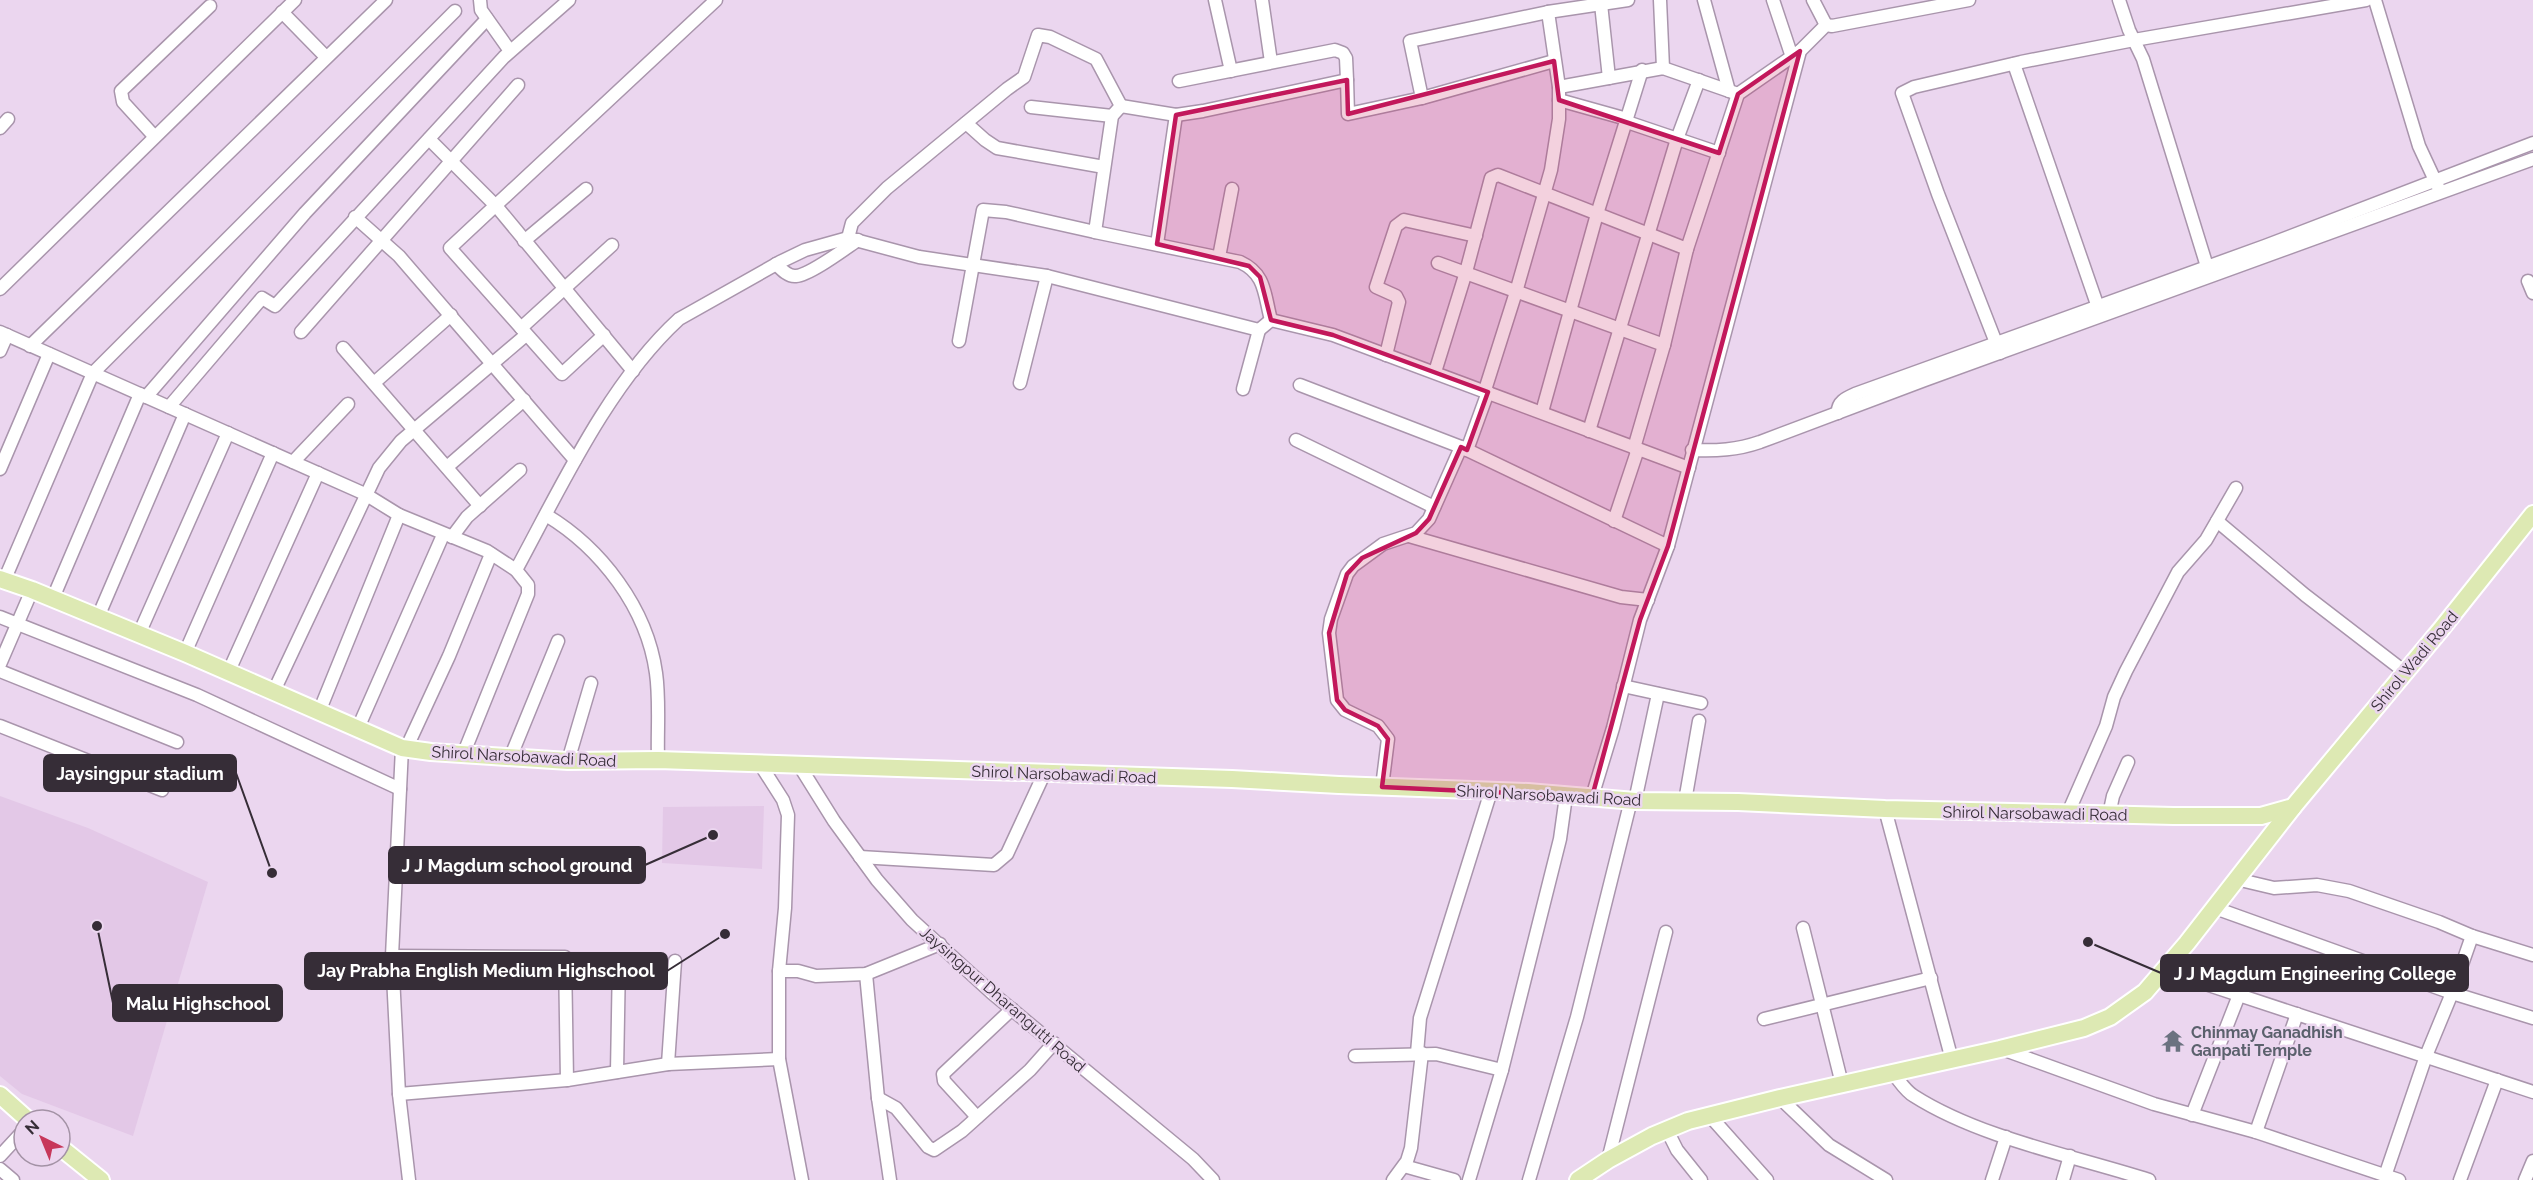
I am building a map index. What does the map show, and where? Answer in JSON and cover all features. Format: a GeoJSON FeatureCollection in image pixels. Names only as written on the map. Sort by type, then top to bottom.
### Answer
{"type":"FeatureCollection","features":[{"type":"Feature","properties":{"kind":"main road","name":"Shirol Wadi Road"},"geometry":{"type":"LineString","coordinates":[[2293,807],[2533,514]]}},
{"type":"Feature","properties":{"kind":"main road","name":"Shirol Narsobawadi Road"},"geometry":{"type":"LineString","coordinates":[[2,580],[53,598],[185,653],[404,748],[463,755],[511,756],[568,762],[658,760],[1232,779],[1491,791],[1633,801],[1885,809],[2109,815],[2261,816],[2293,807]]}},
{"type":"Feature","properties":{"kind":"main road"},"geometry":{"type":"LineString","coordinates":[[1578,1180],[1608,1160],[1688,1121],[1892,1072],[2000,1049],[2084,1028],[2110,1017],[2145,992],[2215,908],[2293,807]]}},
{"type":"Feature","properties":{"kind":"main road"},"geometry":{"type":"LineString","coordinates":[[0,1095],[15,1108]]}},
{"type":"Feature","properties":{"kind":"main road"},"geometry":{"type":"LineString","coordinates":[[72,1157],[101,1180]]}},
{"type":"Feature","properties":{"kind":"street"},"geometry":{"type":"LineString","coordinates":[[0,289],[295,0]]}},
{"type":"Feature","properties":{"kind":"street"},"geometry":{"type":"LineString","coordinates":[[30,346],[386,0]]}},
{"type":"Feature","properties":{"kind":"street"},"geometry":{"type":"LineString","coordinates":[[480,0],[479,6],[510,51]]}},
{"type":"Feature","properties":{"kind":"street"},"geometry":{"type":"LineString","coordinates":[[169,407],[262,297],[275,306],[510,51],[569,0]]}},
{"type":"Feature","properties":{"kind":"street"},"geometry":{"type":"LineString","coordinates":[[604,335],[562,374],[450,248],[716,0]]}},
{"type":"Feature","properties":{"kind":"street"},"geometry":{"type":"LineString","coordinates":[[1215,0],[1231,71]]}},
{"type":"Feature","properties":{"kind":"street"},"geometry":{"type":"LineString","coordinates":[[1262,0],[1271,62]]}},
{"type":"Feature","properties":{"kind":"street"},"geometry":{"type":"LineString","coordinates":[[1422,98],[1410,41],[1548,12],[1628,0]]}},
{"type":"Feature","properties":{"kind":"street"},"geometry":{"type":"LineString","coordinates":[[1660,0],[1663,68]]}},
{"type":"Feature","properties":{"kind":"street"},"geometry":{"type":"LineString","coordinates":[[1614,521],[1664,345],[1687,249],[1719,153],[1734,92],[1704,0]]}},
{"type":"Feature","properties":{"kind":"street"},"geometry":{"type":"LineString","coordinates":[[1592,797],[1640,620],[1668,546],[1692,450],[1746,261],[1796,54],[1773,0]]}},
{"type":"Feature","properties":{"kind":"street"},"geometry":{"type":"LineString","coordinates":[[1813,0],[1826,25]]}},
{"type":"Feature","properties":{"kind":"street"},"geometry":{"type":"LineString","coordinates":[[1826,25],[1832,26],[1969,0]]}},
{"type":"Feature","properties":{"kind":"street"},"geometry":{"type":"LineString","coordinates":[[2119,0],[2143,59],[2208,272]]}},
{"type":"Feature","properties":{"kind":"street"},"geometry":{"type":"LineString","coordinates":[[1998,348],[1938,194],[1902,93],[1914,87],[2134,39],[2366,0]]}},
{"type":"Feature","properties":{"kind":"street"},"geometry":{"type":"LineString","coordinates":[[2375,0],[2419,146],[2439,187]]}},
{"type":"Feature","properties":{"kind":"street"},"geometry":{"type":"LineString","coordinates":[[1601,4],[1609,78]]}},
{"type":"Feature","properties":{"kind":"street"},"geometry":{"type":"LineString","coordinates":[[154,136],[123,102],[121,90],[210,6]]}},
{"type":"Feature","properties":{"kind":"street"},"geometry":{"type":"LineString","coordinates":[[2,580],[93,373],[455,11]]}},
{"type":"Feature","properties":{"kind":"street"},"geometry":{"type":"LineString","coordinates":[[282,12],[326,57]]}},
{"type":"Feature","properties":{"kind":"street"},"geometry":{"type":"LineString","coordinates":[[1382,787],[1388,739],[1378,726],[1340,706],[1336,695],[1329,633],[1336,604],[1347,574],[1353,566],[1383,544],[1416,533],[1429,519],[1464,449],[1486,391],[1551,170],[1559,119],[1559,94],[1548,12]]}},
{"type":"Feature","properties":{"kind":"street"},"geometry":{"type":"LineString","coordinates":[[53,598],[143,395],[305,213],[487,19]]}},
{"type":"Feature","properties":{"kind":"street"},"geometry":{"type":"LineString","coordinates":[[1734,92],[1796,54],[1826,25]]}},
{"type":"Feature","properties":{"kind":"street"},"geometry":{"type":"LineString","coordinates":[[776,264],[790,275],[799,275],[841,252],[853,239],[852,223],[873,202],[1024,77],[1038,35],[1050,37],[1096,59],[1121,106]]}},
{"type":"Feature","properties":{"kind":"street"},"geometry":{"type":"LineString","coordinates":[[1179,81],[1339,51],[1346,57],[1348,114],[1422,98],[1554,61]]}},
{"type":"Feature","properties":{"kind":"street"},"geometry":{"type":"LineString","coordinates":[[2014,64],[2099,311]]}},
{"type":"Feature","properties":{"kind":"street"},"geometry":{"type":"LineString","coordinates":[[1559,94],[1609,78],[1642,70],[1663,68],[1734,92]]}},
{"type":"Feature","properties":{"kind":"street"},"geometry":{"type":"LineString","coordinates":[[1542,412],[1598,214],[1642,70]]}},
{"type":"Feature","properties":{"kind":"street"},"geometry":{"type":"LineString","coordinates":[[1121,106],[1176,115],[1347,80]]}},
{"type":"Feature","properties":{"kind":"street"},"geometry":{"type":"LineString","coordinates":[[1589,431],[1677,139],[1699,80]]}},
{"type":"Feature","properties":{"kind":"street"},"geometry":{"type":"LineString","coordinates":[[301,332],[380,239],[518,85]]}},
{"type":"Feature","properties":{"kind":"street"},"geometry":{"type":"LineString","coordinates":[[1559,94],[1627,121],[1719,153]]}},
{"type":"Feature","properties":{"kind":"street"},"geometry":{"type":"LineString","coordinates":[[1095,232],[1112,116],[1121,106]]}},
{"type":"Feature","properties":{"kind":"street"},"geometry":{"type":"LineString","coordinates":[[1030,107],[1112,116]]}},
{"type":"Feature","properties":{"kind":"street"},"geometry":{"type":"LineString","coordinates":[[1156,244],[1176,115]]}},
{"type":"Feature","properties":{"kind":"street"},"geometry":{"type":"LineString","coordinates":[[966,123],[997,148],[1104,167]]}},
{"type":"Feature","properties":{"kind":"street"},"geometry":{"type":"LineString","coordinates":[[429,139],[496,207],[633,371]]}},
{"type":"Feature","properties":{"kind":"street"},"geometry":{"type":"LineString","coordinates":[[2439,187],[2533,143]]}},
{"type":"Feature","properties":{"kind":"street"},"geometry":{"type":"LineString","coordinates":[[1692,450],[1742,448],[2099,311],[2439,187],[2533,159]]}},
{"type":"Feature","properties":{"kind":"street"},"geometry":{"type":"LineString","coordinates":[[1435,372],[1466,272],[1491,178],[1494,176],[1498,175],[1687,249]]}},
{"type":"Feature","properties":{"kind":"street"},"geometry":{"type":"LineString","coordinates":[[524,241],[586,189]]}},
{"type":"Feature","properties":{"kind":"street"},"geometry":{"type":"LineString","coordinates":[[1219,257],[1232,189]]}},
{"type":"Feature","properties":{"kind":"street"},"geometry":{"type":"LineString","coordinates":[[959,341],[975,264],[978,228],[983,210],[1006,212],[1240,262],[1256,270],[1271,320]]}},
{"type":"Feature","properties":{"kind":"street"},"geometry":{"type":"LineString","coordinates":[[355,217],[399,256],[575,460]]}},
{"type":"Feature","properties":{"kind":"street"},"geometry":{"type":"LineString","coordinates":[[1386,355],[1399,302],[1396,296],[1376,287],[1396,226],[1404,220],[1476,236]]}},
{"type":"Feature","properties":{"kind":"street"},"geometry":{"type":"LineString","coordinates":[[516,570],[575,460],[647,352],[679,319],[805,250],[853,239],[919,257],[1047,276],[1259,330]]}},
{"type":"Feature","properties":{"kind":"street"},"geometry":{"type":"LineString","coordinates":[[273,693],[379,468],[401,441],[493,364],[563,287],[612,244]]}},
{"type":"Feature","properties":{"kind":"street"},"geometry":{"type":"LineString","coordinates":[[1438,263],[1664,345]]}},
{"type":"Feature","properties":{"kind":"street"},"geometry":{"type":"LineString","coordinates":[[1020,383],[1047,276]]}},
{"type":"Feature","properties":{"kind":"street"},"geometry":{"type":"LineString","coordinates":[[374,383],[452,315]]}},
{"type":"Feature","properties":{"kind":"street"},"geometry":{"type":"LineString","coordinates":[[1271,320],[1333,335],[1689,468]]}},
{"type":"Feature","properties":{"kind":"street"},"geometry":{"type":"LineString","coordinates":[[1243,389],[1259,330],[1271,320]]}},
{"type":"Feature","properties":{"kind":"street"},"geometry":{"type":"LineString","coordinates":[[0,351],[3,334],[365,494],[399,515],[491,554],[516,570],[528,585],[528,594],[463,755]]}},
{"type":"Feature","properties":{"kind":"street"},"geometry":{"type":"LineString","coordinates":[[344,348],[480,506]]}},
{"type":"Feature","properties":{"kind":"street"},"geometry":{"type":"LineString","coordinates":[[0,469],[49,354]]}},
{"type":"Feature","properties":{"kind":"street"},"geometry":{"type":"LineString","coordinates":[[1300,385],[1464,449],[1668,546]]}},
{"type":"Feature","properties":{"kind":"street"},"geometry":{"type":"LineString","coordinates":[[447,467],[524,400]]}},
{"type":"Feature","properties":{"kind":"street"},"geometry":{"type":"LineString","coordinates":[[293,462],[348,404]]}},
{"type":"Feature","properties":{"kind":"street"},"geometry":{"type":"LineString","coordinates":[[98,617],[185,414]]}},
{"type":"Feature","properties":{"kind":"street"},"geometry":{"type":"LineString","coordinates":[[139,634],[228,433]]}},
{"type":"Feature","properties":{"kind":"street"},"geometry":{"type":"LineString","coordinates":[[1296,440],[1434,507]]}},
{"type":"Feature","properties":{"kind":"street"},"geometry":{"type":"LineString","coordinates":[[185,653],[273,453]]}},
{"type":"Feature","properties":{"kind":"street"},"geometry":{"type":"LineString","coordinates":[[358,728],[448,536],[520,470]]}},
{"type":"Feature","properties":{"kind":"street"},"geometry":{"type":"LineString","coordinates":[[228,673],[318,473]]}},
{"type":"Feature","properties":{"kind":"street"},"geometry":{"type":"LineString","coordinates":[[2067,813],[2106,726],[2126,671],[2178,572],[2206,540],[2236,488]]}},
{"type":"Feature","properties":{"kind":"street"},"geometry":{"type":"LineString","coordinates":[[319,712],[399,515]]}},
{"type":"Feature","properties":{"kind":"street"},"geometry":{"type":"LineString","coordinates":[[546,515],[570,531],[604,566],[630,599],[645,629],[656,673],[658,760]]}},
{"type":"Feature","properties":{"kind":"street"},"geometry":{"type":"LineString","coordinates":[[2217,521],[2305,595],[2405,672]]}},
{"type":"Feature","properties":{"kind":"street"},"geometry":{"type":"LineString","coordinates":[[1409,536],[1611,594],[1648,600]]}},
{"type":"Feature","properties":{"kind":"street"},"geometry":{"type":"LineString","coordinates":[[409,1180],[399,1094],[392,956],[404,748],[449,656],[491,554]]}},
{"type":"Feature","properties":{"kind":"street"},"geometry":{"type":"LineString","coordinates":[[0,664],[32,590]]}},
{"type":"Feature","properties":{"kind":"street"},"geometry":{"type":"LineString","coordinates":[[0,617],[197,695],[400,789]]}},
{"type":"Feature","properties":{"kind":"street"},"geometry":{"type":"LineString","coordinates":[[511,756],[558,641]]}},
{"type":"Feature","properties":{"kind":"street"},"geometry":{"type":"LineString","coordinates":[[0,671],[177,742]]}},
{"type":"Feature","properties":{"kind":"street"},"geometry":{"type":"LineString","coordinates":[[568,762],[591,683]]}},
{"type":"Feature","properties":{"kind":"street"},"geometry":{"type":"LineString","coordinates":[[1623,687],[1701,703]]}},
{"type":"Feature","properties":{"kind":"street"},"geometry":{"type":"LineString","coordinates":[[1529,1180],[1577,1017],[1658,694]]}},
{"type":"Feature","properties":{"kind":"street"},"geometry":{"type":"LineString","coordinates":[[1685,801],[1699,721]]}},
{"type":"Feature","properties":{"kind":"street"},"geometry":{"type":"LineString","coordinates":[[0,726],[162,790]]}},
{"type":"Feature","properties":{"kind":"street"},"geometry":{"type":"LineString","coordinates":[[2109,815],[2113,796],[2127,762]]}},
{"type":"Feature","properties":{"kind":"street"},"geometry":{"type":"LineString","coordinates":[[760,764],[783,800],[788,815],[785,908],[779,971],[779,1059],[802,1180]]}},
{"type":"Feature","properties":{"kind":"street","name":"Jaysingpur Dharangutti Road"},"geometry":{"type":"LineString","coordinates":[[799,765],[860,857],[912,920],[1012,1009],[1192,1159],[1213,1180]]}},
{"type":"Feature","properties":{"kind":"street"},"geometry":{"type":"LineString","coordinates":[[860,857],[994,865],[999,863],[1006,854],[1044,774]]}},
{"type":"Feature","properties":{"kind":"street"},"geometry":{"type":"LineString","coordinates":[[1393,1180],[1404,1166],[1411,1148],[1420,1053],[1420,1018],[1491,791]]}},
{"type":"Feature","properties":{"kind":"street"},"geometry":{"type":"LineString","coordinates":[[1469,1180],[1502,1070],[1560,839],[1566,796]]}},
{"type":"Feature","properties":{"kind":"street"},"geometry":{"type":"LineString","coordinates":[[1885,809],[1952,1060]]}},
{"type":"Feature","properties":{"kind":"street"},"geometry":{"type":"LineString","coordinates":[[2236,879],[2274,888],[2317,885],[2332,887],[2533,955]]}},
{"type":"Feature","properties":{"kind":"street"},"geometry":{"type":"LineString","coordinates":[[2215,908],[2452,993],[2533,1018]]}},
{"type":"Feature","properties":{"kind":"street"},"geometry":{"type":"LineString","coordinates":[[1803,928],[1842,1084]]}},
{"type":"Feature","properties":{"kind":"street"},"geometry":{"type":"LineString","coordinates":[[1608,1160],[1666,932]]}},
{"type":"Feature","properties":{"kind":"street"},"geometry":{"type":"LineString","coordinates":[[2000,1049],[2154,1104],[2256,1132],[2390,1178],[2426,1056],[2472,936]]}},
{"type":"Feature","properties":{"kind":"street"},"geometry":{"type":"LineString","coordinates":[[779,971],[798,971],[816,976],[866,974],[940,944]]}},
{"type":"Feature","properties":{"kind":"street"},"geometry":{"type":"LineString","coordinates":[[392,956],[565,957],[567,1080]]}},
{"type":"Feature","properties":{"kind":"street"},"geometry":{"type":"LineString","coordinates":[[617,1072],[619,960]]}},
{"type":"Feature","properties":{"kind":"street"},"geometry":{"type":"LineString","coordinates":[[668,1064],[675,961]]}},
{"type":"Feature","properties":{"kind":"street"},"geometry":{"type":"LineString","coordinates":[[2163,970],[2533,1092]]}},
{"type":"Feature","properties":{"kind":"street"},"geometry":{"type":"LineString","coordinates":[[866,974],[878,1098],[890,1180]]}},
{"type":"Feature","properties":{"kind":"street"},"geometry":{"type":"LineString","coordinates":[[1764,1019],[1931,978]]}},
{"type":"Feature","properties":{"kind":"street"},"geometry":{"type":"LineString","coordinates":[[2192,1115],[2239,995]]}},
{"type":"Feature","properties":{"kind":"street"},"geometry":{"type":"LineString","coordinates":[[977,1117],[944,1081],[943,1074],[1012,1009]]}},
{"type":"Feature","properties":{"kind":"street"},"geometry":{"type":"LineString","coordinates":[[2256,1132],[2297,1014]]}},
{"type":"Feature","properties":{"kind":"street"},"geometry":{"type":"LineString","coordinates":[[878,1098],[896,1108],[931,1149],[938,1149],[1030,1070],[1054,1043]]}},
{"type":"Feature","properties":{"kind":"street"},"geometry":{"type":"LineString","coordinates":[[1355,1056],[1436,1054],[1502,1070]]}},
{"type":"Feature","properties":{"kind":"street"},"geometry":{"type":"LineString","coordinates":[[399,1094],[567,1080],[668,1064],[779,1059]]}},
{"type":"Feature","properties":{"kind":"street"},"geometry":{"type":"LineString","coordinates":[[1892,1072],[1912,1095],[1960,1119],[2006,1137],[2140,1179]]}},
{"type":"Feature","properties":{"kind":"street"},"geometry":{"type":"LineString","coordinates":[[2460,1180],[2497,1080]]}},
{"type":"Feature","properties":{"kind":"street"},"geometry":{"type":"LineString","coordinates":[[1780,1098],[1829,1145],[1886,1180]]}},
{"type":"Feature","properties":{"kind":"street"},"geometry":{"type":"LineString","coordinates":[[1710,1116],[1767,1180]]}},
{"type":"Feature","properties":{"kind":"street"},"geometry":{"type":"LineString","coordinates":[[1667,1130],[1677,1150],[1701,1180]]}},
{"type":"Feature","properties":{"kind":"street"},"geometry":{"type":"LineString","coordinates":[[1992,1180],[2006,1137]]}},
{"type":"Feature","properties":{"kind":"street"},"geometry":{"type":"LineString","coordinates":[[0,1156],[12,1143]]}},
{"type":"Feature","properties":{"kind":"street"},"geometry":{"type":"LineString","coordinates":[[2062,1180],[2070,1156]]}},
{"type":"Feature","properties":{"kind":"street"},"geometry":{"type":"LineString","coordinates":[[2525,1180],[2533,1161]]}},
{"type":"Feature","properties":{"kind":"street"},"geometry":{"type":"LineString","coordinates":[[1404,1166],[1454,1180]]}},
{"type":"Feature","properties":{"kind":"street"},"geometry":{"type":"LineString","coordinates":[[0,1169],[13,1180]]}},
{"type":"Feature","properties":{"kind":"highlighted area"},"geometry":{"type":"Polygon","coordinates":[[[1800,51],[1668,546],[1640,620],[1592,797],[1382,787],[1388,739],[1378,726],[1345,710],[1337,700],[1329,633],[1347,574],[1362,558],[1416,533],[1429,519],[1461,447],[1467,450],[1488,392],[1333,335],[1271,320],[1260,277],[1249,266],[1157,244],[1176,115],[1347,80],[1348,114],[1554,61],[1559,100],[1719,153],[1738,94],[1800,51]]]}},
{"type":"Feature","properties":{"kind":"shaded area"},"geometry":{"type":"Polygon","coordinates":[[[0,796],[88,828],[208,882],[133,1136],[72,1113],[72,1108],[59,1108],[22,1094],[0,1076],[0,796]]]}},
{"type":"Feature","properties":{"kind":"shaded area"},"geometry":{"type":"Polygon","coordinates":[[[764,806],[762,869],[662,863],[663,807],[764,806]]]}},
{"type":"Feature","properties":{"kind":"place","name":"J J Magdum school ground"},"geometry":{"type":"Point","coordinates":[713,835]}},
{"type":"Feature","properties":{"kind":"place","name":"Jaysingpur stadium"},"geometry":{"type":"Point","coordinates":[272,873]}},
{"type":"Feature","properties":{"kind":"place","name":"Malu Highschool"},"geometry":{"type":"Point","coordinates":[97,926]}},
{"type":"Feature","properties":{"kind":"place","name":"Jay Prabha English Medium Highschool"},"geometry":{"type":"Point","coordinates":[725,934]}},
{"type":"Feature","properties":{"kind":"place","name":"J J Magdum Engineering College"},"geometry":{"type":"Point","coordinates":[2088,942]}},
{"type":"Feature","properties":{"kind":"place","name":"Chinmay Ganadhish Ganpati Temple"},"geometry":{"type":"Point","coordinates":[2173,1041]}}]}
